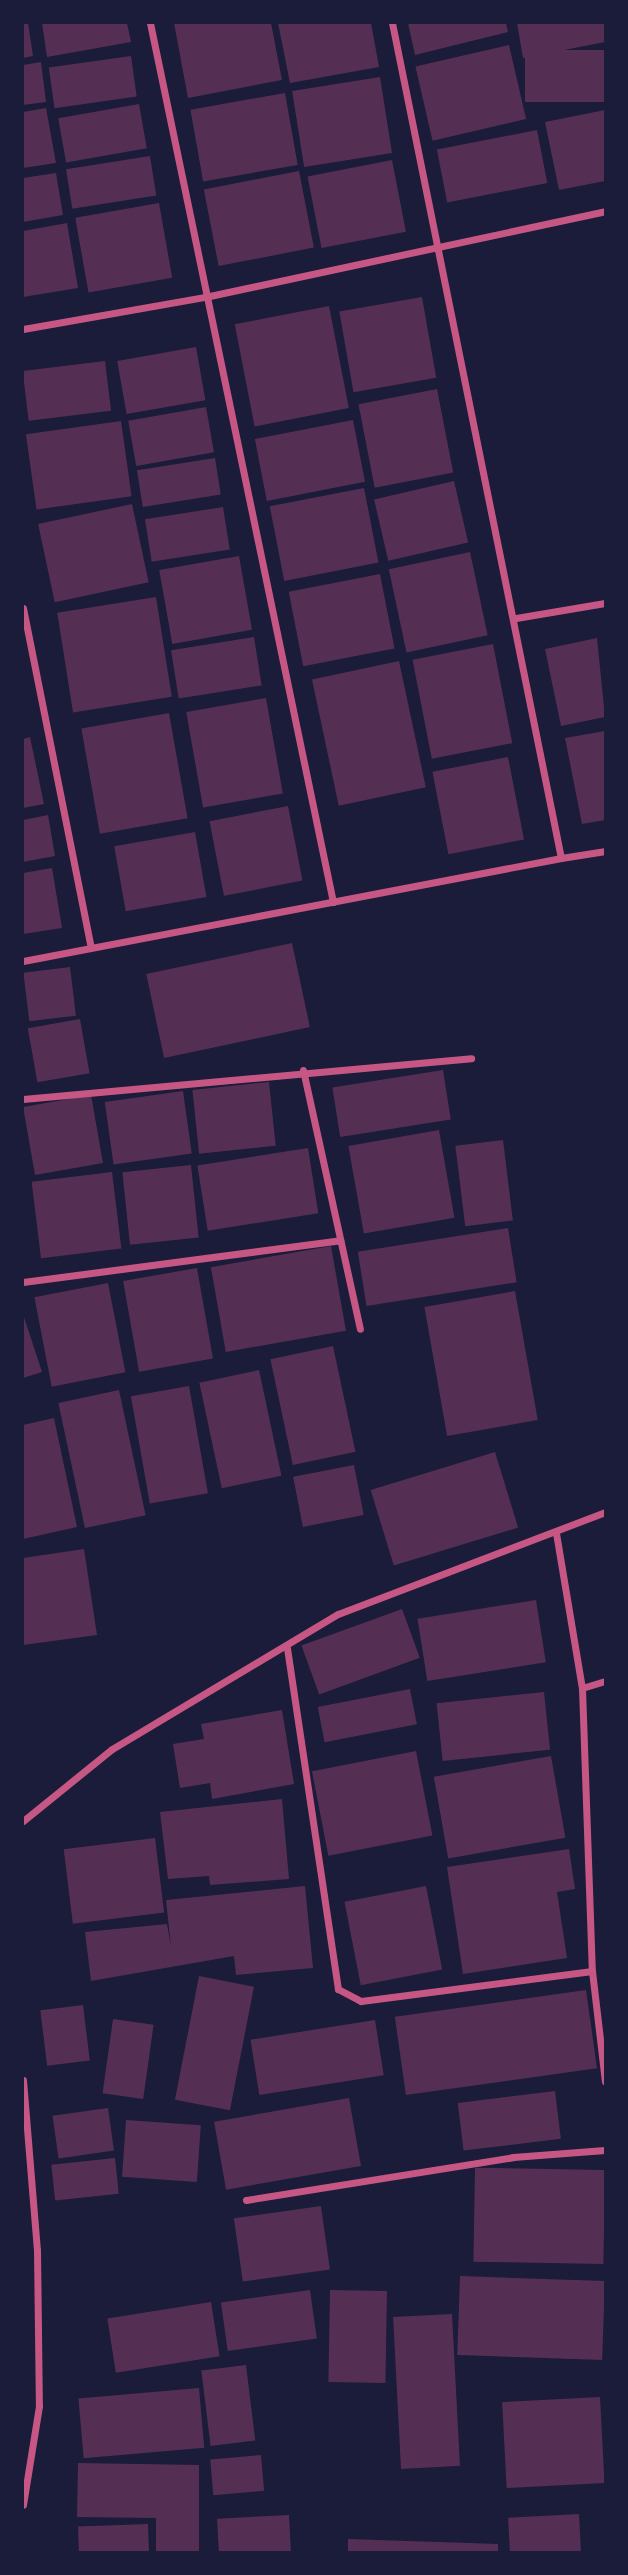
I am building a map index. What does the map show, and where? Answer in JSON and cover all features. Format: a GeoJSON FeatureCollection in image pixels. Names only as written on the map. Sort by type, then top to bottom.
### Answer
{"type":"FeatureCollection","features":[{"type":"Feature","properties":{"kind":"street"},"geometry":{"type":"LineString","coordinates":[[150,23],[205,297],[334,902]]}},
{"type":"Feature","properties":{"kind":"street"},"geometry":{"type":"LineString","coordinates":[[392,23],[436,250],[516,618],[561,858]]}},
{"type":"Feature","properties":{"kind":"street"},"geometry":{"type":"LineString","coordinates":[[23,329],[205,297],[436,250],[605,211]]}},
{"type":"Feature","properties":{"kind":"street"},"geometry":{"type":"LineString","coordinates":[[516,618],[605,603]]}},
{"type":"Feature","properties":{"kind":"street"},"geometry":{"type":"LineString","coordinates":[[23,608],[92,947]]}},
{"type":"Feature","properties":{"kind":"street"},"geometry":{"type":"LineString","coordinates":[[23,961],[605,851]]}},
{"type":"Feature","properties":{"kind":"street"},"geometry":{"type":"LineString","coordinates":[[23,1099],[303,1070],[471,1058]]}},
{"type":"Feature","properties":{"kind":"street"},"geometry":{"type":"LineString","coordinates":[[303,1070],[360,1329]]}},
{"type":"Feature","properties":{"kind":"street"},"geometry":{"type":"LineString","coordinates":[[23,1282],[340,1240]]}},
{"type":"Feature","properties":{"kind":"street"},"geometry":{"type":"LineString","coordinates":[[23,1821],[112,1749],[287,1648],[338,1614],[407,1585],[556,1534],[605,1511]]}},
{"type":"Feature","properties":{"kind":"street"},"geometry":{"type":"LineString","coordinates":[[556,1534],[582,1688],[592,1971],[605,2081]]}},
{"type":"Feature","properties":{"kind":"street"},"geometry":{"type":"LineString","coordinates":[[287,1648],[338,1989],[361,2001],[592,1971]]}},
{"type":"Feature","properties":{"kind":"street"},"geometry":{"type":"LineString","coordinates":[[582,1688],[605,1681]]}},
{"type":"Feature","properties":{"kind":"street"},"geometry":{"type":"LineString","coordinates":[[23,2080],[37,2250],[39,2406],[23,2505]]}},
{"type":"Feature","properties":{"kind":"street"},"geometry":{"type":"LineString","coordinates":[[246,2200],[513,2157],[605,2150]]}},
{"type":"Feature","properties":{"kind":"building"},"geometry":{"type":"Polygon","coordinates":[[[23,23],[28,23],[33,56],[23,58],[23,23]]]}},
{"type":"Feature","properties":{"kind":"building"},"geometry":{"type":"Polygon","coordinates":[[[42,23],[127,23],[131,42],[47,57],[42,23]]]}},
{"type":"Feature","properties":{"kind":"building"},"geometry":{"type":"Polygon","coordinates":[[[174,23],[271,23],[282,80],[188,98],[174,23]]]}},
{"type":"Feature","properties":{"kind":"building"},"geometry":{"type":"Polygon","coordinates":[[[278,23],[371,23],[379,67],[290,83],[278,23]]]}},
{"type":"Feature","properties":{"kind":"building"},"geometry":{"type":"Polygon","coordinates":[[[408,23],[506,23],[508,32],[415,55],[408,23]]]}},
{"type":"Feature","properties":{"kind":"building"},"geometry":{"type":"Polygon","coordinates":[[[517,23],[605,23],[605,42],[523,58],[517,23]]]}},
{"type":"Feature","properties":{"kind":"building"},"geometry":{"type":"Polygon","coordinates":[[[509,45],[526,119],[433,141],[415,67],[509,45]]]}},
{"type":"Feature","properties":{"kind":"building"},"geometry":{"type":"Polygon","coordinates":[[[525,50],[605,50],[605,102],[525,102],[525,50]]]}},
{"type":"Feature","properties":{"kind":"building"},"geometry":{"type":"Polygon","coordinates":[[[131,56],[137,97],[55,108],[49,68],[131,56]]]}},
{"type":"Feature","properties":{"kind":"building"},"geometry":{"type":"Polygon","coordinates":[[[41,62],[46,102],[23,105],[23,65],[41,62]]]}},
{"type":"Feature","properties":{"kind":"building"},"geometry":{"type":"Polygon","coordinates":[[[380,77],[392,153],[304,167],[292,91],[380,77]]]}},
{"type":"Feature","properties":{"kind":"building"},"geometry":{"type":"Polygon","coordinates":[[[285,93],[298,165],[203,182],[190,110],[285,93]]]}},
{"type":"Feature","properties":{"kind":"building"},"geometry":{"type":"Polygon","coordinates":[[[139,104],[147,148],[66,163],[58,118],[139,104]]]}},
{"type":"Feature","properties":{"kind":"building"},"geometry":{"type":"Polygon","coordinates":[[[46,108],[56,163],[23,168],[23,112],[46,108]]]}},
{"type":"Feature","properties":{"kind":"building"},"geometry":{"type":"Polygon","coordinates":[[[605,110],[605,181],[559,190],[545,122],[605,110]]]}},
{"type":"Feature","properties":{"kind":"building"},"geometry":{"type":"Polygon","coordinates":[[[537,130],[547,183],[447,202],[437,149],[537,130]]]}},
{"type":"Feature","properties":{"kind":"building"},"geometry":{"type":"Polygon","coordinates":[[[150,156],[156,196],[72,209],[66,169],[150,156]]]}},
{"type":"Feature","properties":{"kind":"building"},"geometry":{"type":"Polygon","coordinates":[[[392,160],[406,232],[322,248],[308,176],[392,160]]]}},
{"type":"Feature","properties":{"kind":"building"},"geometry":{"type":"Polygon","coordinates":[[[299,171],[314,248],[219,266],[204,190],[299,171]]]}},
{"type":"Feature","properties":{"kind":"building"},"geometry":{"type":"Polygon","coordinates":[[[56,173],[63,215],[23,222],[23,178],[56,173]]]}},
{"type":"Feature","properties":{"kind":"building"},"geometry":{"type":"Polygon","coordinates":[[[159,203],[172,278],[88,293],[75,218],[159,203]]]}},
{"type":"Feature","properties":{"kind":"building"},"geometry":{"type":"Polygon","coordinates":[[[67,223],[78,288],[23,297],[23,231],[67,223]]]}},
{"type":"Feature","properties":{"kind":"building"},"geometry":{"type":"Polygon","coordinates":[[[422,297],[436,378],[354,392],[339,312],[422,297]]]}},
{"type":"Feature","properties":{"kind":"building"},"geometry":{"type":"Polygon","coordinates":[[[329,306],[349,408],[255,426],[235,324],[329,306]]]}},
{"type":"Feature","properties":{"kind":"building"},"geometry":{"type":"Polygon","coordinates":[[[196,347],[205,400],[127,414],[117,361],[196,347]]]}},
{"type":"Feature","properties":{"kind":"building"},"geometry":{"type":"Polygon","coordinates":[[[105,361],[111,411],[29,421],[23,371],[105,361]]]}},
{"type":"Feature","properties":{"kind":"building"},"geometry":{"type":"Polygon","coordinates":[[[437,389],[453,472],[375,488],[358,404],[437,389]]]}},
{"type":"Feature","properties":{"kind":"building"},"geometry":{"type":"Polygon","coordinates":[[[206,407],[214,452],[136,466],[128,421],[206,407]]]}},
{"type":"Feature","properties":{"kind":"building"},"geometry":{"type":"Polygon","coordinates":[[[353,420],[365,482],[267,501],[255,439],[353,420]]]}},
{"type":"Feature","properties":{"kind":"building"},"geometry":{"type":"Polygon","coordinates":[[[121,421],[132,496],[37,510],[26,434],[121,421]]]}},
{"type":"Feature","properties":{"kind":"building"},"geometry":{"type":"Polygon","coordinates":[[[215,458],[221,495],[143,507],[137,470],[215,458]]]}},
{"type":"Feature","properties":{"kind":"building"},"geometry":{"type":"Polygon","coordinates":[[[454,481],[468,542],[388,561],[374,499],[454,481]]]}},
{"type":"Feature","properties":{"kind":"building"},"geometry":{"type":"Polygon","coordinates":[[[364,488],[379,563],[284,581],[270,506],[364,488]]]}},
{"type":"Feature","properties":{"kind":"building"},"geometry":{"type":"Polygon","coordinates":[[[132,504],[149,582],[55,602],[38,524],[132,504]]]}},
{"type":"Feature","properties":{"kind":"building"},"geometry":{"type":"Polygon","coordinates":[[[223,507],[230,549],[152,562],[145,519],[223,507]]]}},
{"type":"Feature","properties":{"kind":"building"},"geometry":{"type":"Polygon","coordinates":[[[470,552],[488,635],[406,652],[389,569],[470,552]]]}},
{"type":"Feature","properties":{"kind":"building"},"geometry":{"type":"Polygon","coordinates":[[[239,556],[252,630],[172,644],[159,570],[239,556]]]}},
{"type":"Feature","properties":{"kind":"building"},"geometry":{"type":"Polygon","coordinates":[[[380,574],[395,649],[303,666],[289,592],[380,574]]]}},
{"type":"Feature","properties":{"kind":"building"},"geometry":{"type":"Polygon","coordinates":[[[156,597],[172,697],[73,712],[57,613],[156,597]]]}},
{"type":"Feature","properties":{"kind":"building"},"geometry":{"type":"Polygon","coordinates":[[[254,637],[262,685],[179,699],[171,650],[254,637]]]}},
{"type":"Feature","properties":{"kind":"building"},"geometry":{"type":"Polygon","coordinates":[[[597,638],[605,717],[561,726],[545,649],[597,638]]]}},
{"type":"Feature","properties":{"kind":"building"},"geometry":{"type":"Polygon","coordinates":[[[493,644],[512,743],[432,759],[413,660],[493,644]]]}},
{"type":"Feature","properties":{"kind":"building"},"geometry":{"type":"Polygon","coordinates":[[[399,661],[426,787],[339,806],[312,680],[399,661]]]}},
{"type":"Feature","properties":{"kind":"building"},"geometry":{"type":"Polygon","coordinates":[[[266,698],[283,794],[203,808],[186,712],[266,698]]]}},
{"type":"Feature","properties":{"kind":"building"},"geometry":{"type":"Polygon","coordinates":[[[169,713],[188,818],[100,834],[81,728],[169,713]]]}},
{"type":"Feature","properties":{"kind":"building"},"geometry":{"type":"Polygon","coordinates":[[[605,731],[605,820],[582,824],[565,738],[605,731]]]}},
{"type":"Feature","properties":{"kind":"building"},"geometry":{"type":"Polygon","coordinates":[[[30,737],[44,804],[23,808],[23,739],[30,737]]]}},
{"type":"Feature","properties":{"kind":"building"},"geometry":{"type":"Polygon","coordinates":[[[508,757],[524,839],[448,854],[432,772],[508,757]]]}},
{"type":"Feature","properties":{"kind":"building"},"geometry":{"type":"Polygon","coordinates":[[[288,806],[303,881],[224,896],[209,821],[288,806]]]}},
{"type":"Feature","properties":{"kind":"building"},"geometry":{"type":"Polygon","coordinates":[[[48,815],[55,856],[23,862],[23,820],[48,815]]]}},
{"type":"Feature","properties":{"kind":"building"},"geometry":{"type":"Polygon","coordinates":[[[195,832],[206,897],[126,911],[114,846],[195,832]]]}},
{"type":"Feature","properties":{"kind":"building"},"geometry":{"type":"Polygon","coordinates":[[[52,868],[62,928],[23,934],[23,873],[52,868]]]}},
{"type":"Feature","properties":{"kind":"building"},"geometry":{"type":"Polygon","coordinates":[[[292,943],[310,1027],[164,1058],[146,974],[292,943]]]}},
{"type":"Feature","properties":{"kind":"building"},"geometry":{"type":"Polygon","coordinates":[[[70,967],[76,1016],[29,1021],[23,973],[70,967]]]}},
{"type":"Feature","properties":{"kind":"building"},"geometry":{"type":"Polygon","coordinates":[[[80,1019],[90,1073],[37,1082],[28,1028],[80,1019]]]}},
{"type":"Feature","properties":{"kind":"building"},"geometry":{"type":"Polygon","coordinates":[[[443,1070],[451,1119],[340,1137],[332,1088],[443,1070]]]}},
{"type":"Feature","properties":{"kind":"building"},"geometry":{"type":"Polygon","coordinates":[[[269,1082],[276,1146],[199,1154],[192,1090],[269,1082]]]}},
{"type":"Feature","properties":{"kind":"building"},"geometry":{"type":"Polygon","coordinates":[[[183,1091],[192,1153],[114,1164],[105,1102],[183,1091]]]}},
{"type":"Feature","properties":{"kind":"building"},"geometry":{"type":"Polygon","coordinates":[[[91,1095],[103,1163],[35,1175],[23,1107],[91,1095]]]}},
{"type":"Feature","properties":{"kind":"building"},"geometry":{"type":"Polygon","coordinates":[[[439,1130],[454,1218],[364,1234],[348,1146],[439,1130]]]}},
{"type":"Feature","properties":{"kind":"building"},"geometry":{"type":"Polygon","coordinates":[[[503,1140],[513,1220],[465,1226],[455,1146],[503,1140]]]}},
{"type":"Feature","properties":{"kind":"building"},"geometry":{"type":"Polygon","coordinates":[[[308,1148],[318,1213],[208,1231],[197,1166],[308,1148]]]}},
{"type":"Feature","properties":{"kind":"building"},"geometry":{"type":"Polygon","coordinates":[[[191,1165],[199,1238],[130,1245],[122,1172],[191,1165]]]}},
{"type":"Feature","properties":{"kind":"building"},"geometry":{"type":"Polygon","coordinates":[[[112,1172],[121,1248],[41,1258],[32,1182],[112,1172]]]}},
{"type":"Feature","properties":{"kind":"building"},"geometry":{"type":"Polygon","coordinates":[[[508,1228],[517,1282],[366,1306],[358,1252],[508,1228]]]}},
{"type":"Feature","properties":{"kind":"building"},"geometry":{"type":"Polygon","coordinates":[[[331,1246],[346,1331],[226,1352],[211,1267],[331,1246]]]}},
{"type":"Feature","properties":{"kind":"building"},"geometry":{"type":"Polygon","coordinates":[[[197,1268],[213,1359],[139,1372],[123,1281],[197,1268]]]}},
{"type":"Feature","properties":{"kind":"building"},"geometry":{"type":"Polygon","coordinates":[[[108,1283],[125,1372],[52,1387],[34,1297],[108,1283]]]}},
{"type":"Feature","properties":{"kind":"building"},"geometry":{"type":"Polygon","coordinates":[[[515,1291],[538,1420],[447,1436],[424,1307],[515,1291]]]}},
{"type":"Feature","properties":{"kind":"building"},"geometry":{"type":"Polygon","coordinates":[[[23,1314],[42,1372],[23,1378],[23,1314]]]}},
{"type":"Feature","properties":{"kind":"building"},"geometry":{"type":"Polygon","coordinates":[[[333,1346],[355,1452],[293,1465],[270,1359],[333,1346]]]}},
{"type":"Feature","properties":{"kind":"building"},"geometry":{"type":"Polygon","coordinates":[[[259,1370],[281,1476],[222,1488],[199,1383],[259,1370]]]}},
{"type":"Feature","properties":{"kind":"building"},"geometry":{"type":"Polygon","coordinates":[[[189,1386],[208,1493],[150,1504],[131,1396],[189,1386]]]}},
{"type":"Feature","properties":{"kind":"building"},"geometry":{"type":"Polygon","coordinates":[[[119,1390],[146,1515],[85,1528],[58,1403],[119,1390]]]}},
{"type":"Feature","properties":{"kind":"building"},"geometry":{"type":"Polygon","coordinates":[[[54,1418],[77,1527],[23,1539],[23,1425],[54,1418]]]}},
{"type":"Feature","properties":{"kind":"building"},"geometry":{"type":"Polygon","coordinates":[[[495,1452],[518,1528],[394,1566],[371,1490],[495,1452]]]}},
{"type":"Feature","properties":{"kind":"building"},"geometry":{"type":"Polygon","coordinates":[[[354,1465],[364,1515],[303,1527],[293,1477],[354,1465]]]}},
{"type":"Feature","properties":{"kind":"building"},"geometry":{"type":"Polygon","coordinates":[[[84,1549],[97,1635],[23,1645],[23,1558],[84,1549]]]}},
{"type":"Feature","properties":{"kind":"building"},"geometry":{"type":"Polygon","coordinates":[[[536,1600],[546,1662],[427,1681],[417,1619],[536,1600]]]}},
{"type":"Feature","properties":{"kind":"building"},"geometry":{"type":"Polygon","coordinates":[[[402,1609],[420,1658],[319,1694],[301,1646],[402,1609]]]}},
{"type":"Feature","properties":{"kind":"building"},"geometry":{"type":"Polygon","coordinates":[[[410,1689],[417,1724],[325,1742],[318,1707],[410,1689]]]}},
{"type":"Feature","properties":{"kind":"building"},"geometry":{"type":"Polygon","coordinates":[[[544,1692],[550,1750],[443,1761],[437,1703],[544,1692]]]}},
{"type":"Feature","properties":{"kind":"building"},"geometry":{"type":"Polygon","coordinates":[[[282,1710],[294,1784],[212,1799],[210,1783],[180,1788],[173,1744],[204,1739],[201,1724],[282,1710]]]}},
{"type":"Feature","properties":{"kind":"building"},"geometry":{"type":"Polygon","coordinates":[[[416,1751],[432,1835],[328,1856],[312,1771],[416,1751]]]}},
{"type":"Feature","properties":{"kind":"building"},"geometry":{"type":"Polygon","coordinates":[[[551,1756],[565,1838],[448,1858],[434,1777],[551,1756]]]}},
{"type":"Feature","properties":{"kind":"building"},"geometry":{"type":"Polygon","coordinates":[[[282,1799],[289,1879],[210,1885],[209,1876],[168,1879],[160,1812],[282,1799]]]}},
{"type":"Feature","properties":{"kind":"building"},"geometry":{"type":"Polygon","coordinates":[[[155,1838],[164,1912],[73,1924],[64,1849],[155,1838]]]}},
{"type":"Feature","properties":{"kind":"building"},"geometry":{"type":"Polygon","coordinates":[[[569,1849],[575,1889],[557,1892],[567,1958],[463,1974],[447,1867],[569,1849]]]}},
{"type":"Feature","properties":{"kind":"building"},"geometry":{"type":"Polygon","coordinates":[[[305,1886],[313,1968],[236,1975],[234,1956],[91,1981],[85,1932],[167,1924],[171,1947],[166,1900],[305,1886]]]}},
{"type":"Feature","properties":{"kind":"building"},"geometry":{"type":"Polygon","coordinates":[[[426,1886],[442,1969],[361,1985],[345,1902],[426,1886]]]}},
{"type":"Feature","properties":{"kind":"building"},"geometry":{"type":"Polygon","coordinates":[[[199,1976],[254,1987],[230,2110],[175,2100],[199,1976]]]}},
{"type":"Feature","properties":{"kind":"building"},"geometry":{"type":"Polygon","coordinates":[[[586,1990],[597,2068],[406,2095],[395,2017],[586,1990]]]}},
{"type":"Feature","properties":{"kind":"building"},"geometry":{"type":"Polygon","coordinates":[[[83,2005],[90,2061],[47,2066],[40,2010],[83,2005]]]}},
{"type":"Feature","properties":{"kind":"building"},"geometry":{"type":"Polygon","coordinates":[[[113,2019],[154,2025],[143,2099],[103,2093],[113,2019]]]}},
{"type":"Feature","properties":{"kind":"building"},"geometry":{"type":"Polygon","coordinates":[[[375,2020],[384,2075],[259,2095],[251,2040],[375,2020]]]}},
{"type":"Feature","properties":{"kind":"building"},"geometry":{"type":"Polygon","coordinates":[[[555,2091],[561,2139],[464,2151],[458,2103],[555,2091]]]}},
{"type":"Feature","properties":{"kind":"building"},"geometry":{"type":"Polygon","coordinates":[[[349,2098],[361,2166],[226,2190],[214,2122],[349,2098]]]}},
{"type":"Feature","properties":{"kind":"building"},"geometry":{"type":"Polygon","coordinates":[[[108,2108],[114,2151],[59,2158],[53,2116],[108,2108]]]}},
{"type":"Feature","properties":{"kind":"building"},"geometry":{"type":"Polygon","coordinates":[[[126,2120],[201,2125],[197,2182],[122,2177],[126,2120]]]}},
{"type":"Feature","properties":{"kind":"building"},"geometry":{"type":"Polygon","coordinates":[[[115,2158],[119,2194],[55,2200],[51,2165],[115,2158]]]}},
{"type":"Feature","properties":{"kind":"building"},"geometry":{"type":"Polygon","coordinates":[[[475,2168],[605,2170],[603,2264],[473,2262],[475,2168]]]}},
{"type":"Feature","properties":{"kind":"building"},"geometry":{"type":"Polygon","coordinates":[[[321,2206],[330,2269],[243,2282],[234,2218],[321,2206]]]}},
{"type":"Feature","properties":{"kind":"building"},"geometry":{"type":"Polygon","coordinates":[[[460,2276],[605,2281],[602,2360],[457,2355],[460,2276]]]}},
{"type":"Feature","properties":{"kind":"building"},"geometry":{"type":"Polygon","coordinates":[[[310,2290],[317,2339],[228,2351],[221,2303],[310,2290]]]}},
{"type":"Feature","properties":{"kind":"building"},"geometry":{"type":"Polygon","coordinates":[[[330,2290],[387,2291],[385,2383],[328,2382],[330,2290]]]}},
{"type":"Feature","properties":{"kind":"building"},"geometry":{"type":"Polygon","coordinates":[[[211,2302],[220,2356],[116,2373],[107,2318],[211,2302]]]}},
{"type":"Feature","properties":{"kind":"building"},"geometry":{"type":"Polygon","coordinates":[[[452,2314],[460,2466],[401,2469],[393,2317],[452,2314]]]}},
{"type":"Feature","properties":{"kind":"building"},"geometry":{"type":"Polygon","coordinates":[[[246,2365],[255,2440],[211,2446],[201,2370],[246,2365]]]}},
{"type":"Feature","properties":{"kind":"building"},"geometry":{"type":"Polygon","coordinates":[[[199,2388],[204,2448],[84,2458],[78,2399],[199,2388]]]}},
{"type":"Feature","properties":{"kind":"building"},"geometry":{"type":"Polygon","coordinates":[[[600,2397],[605,2483],[507,2488],[502,2402],[600,2397]]]}},
{"type":"Feature","properties":{"kind":"building"},"geometry":{"type":"Polygon","coordinates":[[[261,2455],[264,2491],[213,2495],[210,2459],[261,2455]]]}},
{"type":"Feature","properties":{"kind":"building"},"geometry":{"type":"Polygon","coordinates":[[[78,2463],[199,2465],[199,2552],[156,2552],[156,2518],[77,2517],[78,2463]]]}},
{"type":"Feature","properties":{"kind":"building"},"geometry":{"type":"Polygon","coordinates":[[[579,2514],[581,2552],[510,2552],[508,2518],[579,2514]]]}},
{"type":"Feature","properties":{"kind":"building"},"geometry":{"type":"Polygon","coordinates":[[[289,2515],[291,2552],[219,2552],[217,2519],[289,2515]]]}},
{"type":"Feature","properties":{"kind":"building"},"geometry":{"type":"Polygon","coordinates":[[[148,2524],[149,2552],[79,2552],[78,2526],[148,2524]]]}},
{"type":"Feature","properties":{"kind":"building"},"geometry":{"type":"Polygon","coordinates":[[[348,2539],[498,2544],[498,2552],[348,2552],[348,2539]]]}}]}
